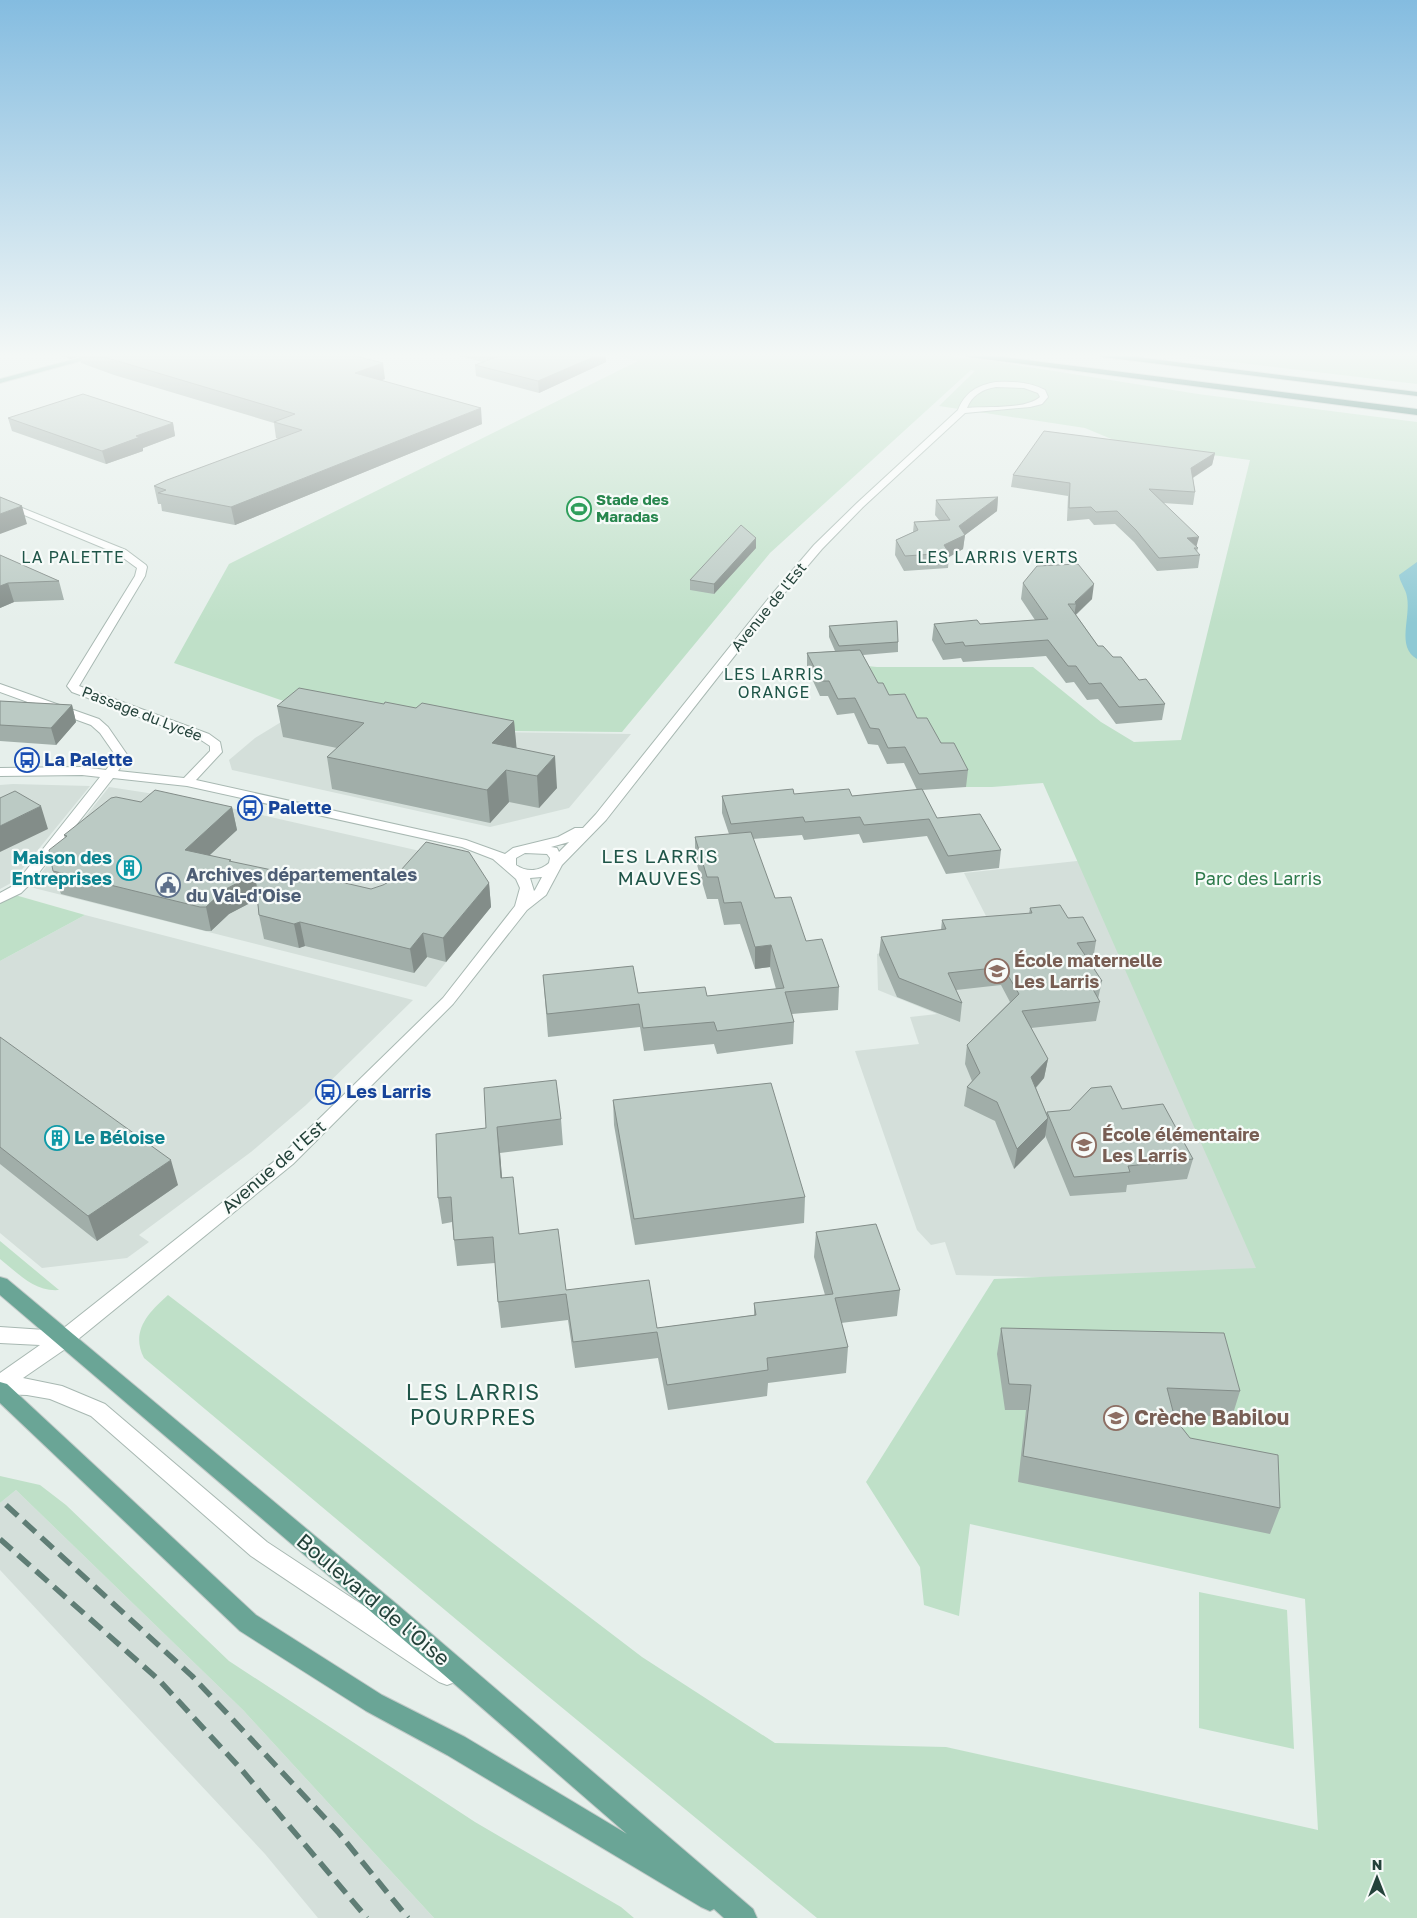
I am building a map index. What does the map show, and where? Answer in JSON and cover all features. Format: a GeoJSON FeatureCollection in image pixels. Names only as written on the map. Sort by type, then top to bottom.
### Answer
{"type":"FeatureCollection","features":[{"type":"Feature","properties":{"kind":"main road","name":"Boulevard de l'Oise"},"geometry":{"type":"LineString","coordinates":[[0,1284],[398,1620],[744,1918]]}},
{"type":"Feature","properties":{"kind":"main road","name":"Boulevard de l'Oise"},"geometry":{"type":"LineString","coordinates":[[0,1387],[248,1623],[374,1703],[456,1746],[744,1918]]}},
{"type":"Feature","properties":{"kind":"street","name":"Avenue de l'Est"},"geometry":{"type":"LineString","coordinates":[[0,1387],[287,1160],[448,1000],[522,907],[541,892],[556,864],[596,821],[680,720],[772,601],[818,547],[926,445]]}},
{"type":"Feature","properties":{"kind":"street","name":"Passage du Lycée"},"geometry":{"type":"LineString","coordinates":[[0,502],[122,552],[142,566],[140,576],[74,686],[76,690],[196,734],[216,745],[216,752],[187,782]]}},
{"type":"Feature","properties":{"kind":"street"},"geometry":{"type":"LineString","coordinates":[[0,688],[99,724],[122,756],[25,881],[16,890],[0,899]]}},
{"type":"Feature","properties":{"kind":"street"},"geometry":{"type":"LineString","coordinates":[[0,772],[82,771],[187,782],[466,844],[498,856],[513,867],[538,874],[556,864],[557,858],[552,851],[466,844]]}},
{"type":"Feature","properties":{"kind":"street","name":"Avenue de l'Est"},"geometry":{"type":"LineString","coordinates":[[528,848],[562,840],[596,821]]}},
{"type":"Feature","properties":{"kind":"street"},"geometry":{"type":"LineString","coordinates":[[513,867],[514,854],[528,848]]}},
{"type":"Feature","properties":{"kind":"street","name":"Avenue de l'Est"},"geometry":{"type":"LineString","coordinates":[[513,867],[527,885],[522,907]]}},
{"type":"Feature","properties":{"kind":"street"},"geometry":{"type":"LineString","coordinates":[[0,1335],[64,1338]]}},
{"type":"Feature","properties":{"kind":"street"},"geometry":{"type":"LineString","coordinates":[[0,1387],[31,1386],[68,1394],[98,1410],[259,1550],[502,1711]]}},
{"type":"Feature","properties":{"kind":"shaded area"},"geometry":{"type":"Polygon","coordinates":[[[304,708],[367,730],[631,734],[569,808],[490,827],[232,770],[229,760],[255,738],[304,708]]]}},
{"type":"Feature","properties":{"kind":"shaded area"},"geometry":{"type":"Polygon","coordinates":[[[0,785],[90,786],[11,883],[0,889],[0,785]]]}},
{"type":"Feature","properties":{"kind":"shaded area"},"geometry":{"type":"Polygon","coordinates":[[[109,787],[200,801],[464,861],[491,907],[426,987],[30,887],[109,787]]]}},
{"type":"Feature","properties":{"kind":"shaded area"},"geometry":{"type":"Polygon","coordinates":[[[1077,861],[1140,873],[1302,1284],[956,1275],[945,1242],[931,1245],[917,1230],[855,1051],[919,1044],[910,1017],[937,1014],[878,990],[877,954],[965,920],[987,918],[964,873],[1077,861]]]}},
{"type":"Feature","properties":{"kind":"shaded area"},"geometry":{"type":"Polygon","coordinates":[[[85,915],[413,1000],[306,1105],[251,1152],[139,1235],[149,1242],[127,1258],[42,1268],[0,1233],[0,961],[85,915]]]}},
{"type":"Feature","properties":{"kind":"shaded area"},"geometry":{"type":"Polygon","coordinates":[[[16,1490],[243,1710],[434,1918],[318,1918],[265,1854],[0,1570],[0,1503],[16,1490]]]}},
{"type":"Feature","properties":{"kind":"green space"},"geometry":{"type":"Polygon","coordinates":[[[470,445],[889,445],[770,553],[622,732],[367,730],[174,663],[229,564],[470,445]]]}},
{"type":"Feature","properties":{"kind":"green space","name":"Parc des Larris"},"geometry":{"type":"Polygon","coordinates":[[[1132,445],[1417,445],[1417,1918],[817,1918],[537,1687],[144,1358],[140,1348],[140,1331],[148,1315],[168,1295],[642,1657],[775,1743],[946,1747],[1318,1830],[1305,1599],[970,1524],[959,1616],[924,1605],[920,1567],[866,1482],[994,1279],[1256,1268],[1043,783],[966,787],[952,759],[856,665],[877,667],[1033,667],[1101,722],[1134,742],[1181,740],[1250,460],[1132,445]]]}},
{"type":"Feature","properties":{"kind":"green space"},"geometry":{"type":"Polygon","coordinates":[[[15,895],[85,915],[0,961],[0,903],[15,895]]]}},
{"type":"Feature","properties":{"kind":"green space"},"geometry":{"type":"Polygon","coordinates":[[[0,1241],[59,1290],[50,1290],[34,1285],[0,1259],[0,1241]]]}},
{"type":"Feature","properties":{"kind":"green space"},"geometry":{"type":"Polygon","coordinates":[[[0,1476],[40,1485],[66,1505],[229,1661],[475,1822],[621,1907],[634,1918],[434,1918],[243,1710],[16,1490],[0,1503],[0,1476]]]}},
{"type":"Feature","properties":{"kind":"green space"},"geometry":{"type":"Polygon","coordinates":[[[1199,1592],[1287,1610],[1294,1749],[1199,1728],[1199,1592]]]}},
{"type":"Feature","properties":{"kind":"water"},"geometry":{"type":"Polygon","coordinates":[[[1417,562],[1417,659],[1407,647],[1408,605],[1399,575],[1417,562]]]}},
{"type":"Feature","properties":{"kind":"building"},"geometry":{"type":"Polygon","coordinates":[[[84,445],[120,445],[102,451],[84,445]]]}},
{"type":"Feature","properties":{"kind":"building"},"geometry":{"type":"Polygon","coordinates":[[[263,445],[389,445],[231,507],[158,493],[166,490],[154,486],[263,445]]]}},
{"type":"Feature","properties":{"kind":"building"},"geometry":{"type":"Polygon","coordinates":[[[1034,445],[1149,445],[1215,453],[1191,468],[1195,492],[1149,489],[1199,537],[1187,538],[1198,548],[1194,548],[1200,555],[1159,558],[1136,530],[1117,511],[1096,512],[1091,507],[1069,508],[1070,483],[1013,475],[1034,445]]]}},
{"type":"Feature","properties":{"kind":"building"},"geometry":{"type":"Polygon","coordinates":[[[0,497],[22,506],[0,514],[0,497]]]}},
{"type":"Feature","properties":{"kind":"building"},"geometry":{"type":"Polygon","coordinates":[[[998,497],[959,526],[965,535],[944,545],[949,553],[905,556],[896,540],[918,530],[914,522],[950,520],[936,500],[998,497]]]}},
{"type":"Feature","properties":{"kind":"building"},"geometry":{"type":"Polygon","coordinates":[[[741,525],[756,538],[714,584],[690,580],[741,525]]]}},
{"type":"Feature","properties":{"kind":"building"},"geometry":{"type":"Polygon","coordinates":[[[0,555],[59,581],[8,583],[0,586],[0,555]]]}},
{"type":"Feature","properties":{"kind":"building"},"geometry":{"type":"Polygon","coordinates":[[[1078,564],[1094,584],[1075,602],[1076,604],[1068,604],[1098,646],[1103,646],[1113,657],[1121,657],[1139,680],[1146,679],[1165,704],[1119,707],[1101,683],[1089,684],[1076,666],[1068,666],[1048,640],[965,646],[963,642],[945,644],[934,624],[977,620],[980,624],[1048,619],[1023,583],[1037,566],[1078,564]]]}},
{"type":"Feature","properties":{"kind":"building"},"geometry":{"type":"Polygon","coordinates":[[[897,621],[898,642],[839,646],[829,626],[897,621]]]}},
{"type":"Feature","properties":{"kind":"building"},"geometry":{"type":"Polygon","coordinates":[[[860,650],[878,683],[883,683],[889,695],[905,694],[917,718],[927,718],[941,743],[954,743],[968,770],[919,774],[905,747],[888,748],[879,729],[870,728],[855,698],[838,699],[829,681],[821,681],[807,653],[860,650]]]}},
{"type":"Feature","properties":{"kind":"building"},"geometry":{"type":"Polygon","coordinates":[[[299,688],[416,708],[422,703],[514,721],[492,743],[555,756],[537,776],[506,770],[487,790],[327,757],[364,723],[277,706],[299,688]]]}},
{"type":"Feature","properties":{"kind":"building"},"geometry":{"type":"Polygon","coordinates":[[[0,701],[72,705],[51,728],[0,725],[0,701]]]}},
{"type":"Feature","properties":{"kind":"building"},"geometry":{"type":"Polygon","coordinates":[[[793,789],[794,794],[849,789],[852,796],[922,789],[937,818],[980,814],[1001,850],[948,856],[929,819],[864,825],[860,817],[805,822],[803,817],[731,824],[722,796],[793,789]]]}},
{"type":"Feature","properties":{"kind":"building"},"geometry":{"type":"Polygon","coordinates":[[[155,790],[232,807],[185,850],[291,874],[306,874],[371,889],[392,880],[426,842],[469,852],[489,883],[443,938],[423,933],[410,949],[300,922],[294,924],[259,915],[255,874],[224,890],[206,907],[200,907],[53,871],[49,850],[67,836],[64,835],[111,798],[116,797],[141,802],[155,790]]]}},
{"type":"Feature","properties":{"kind":"building"},"geometry":{"type":"Polygon","coordinates":[[[15,791],[41,806],[0,826],[0,798],[15,791]]]}},
{"type":"Feature","properties":{"kind":"building"},"geometry":{"type":"Polygon","coordinates":[[[751,832],[775,898],[791,897],[806,941],[822,939],[839,987],[785,992],[794,1022],[717,1031],[714,1022],[643,1028],[639,1004],[547,1014],[543,975],[633,966],[638,993],[705,987],[707,996],[784,988],[771,945],[755,947],[741,902],[724,903],[718,877],[707,877],[695,837],[751,832]]]}},
{"type":"Feature","properties":{"kind":"building"},"geometry":{"type":"Polygon","coordinates":[[[1060,905],[1068,918],[1083,917],[1096,941],[1077,943],[1102,981],[1089,982],[1100,1002],[1022,1011],[1048,1059],[1031,1077],[1048,1118],[1017,1149],[997,1102],[967,1087],[980,1073],[967,1045],[1019,994],[1003,967],[948,973],[962,1003],[899,978],[881,937],[946,929],[942,920],[1032,913],[1030,908],[1060,905]]]}},
{"type":"Feature","properties":{"kind":"building","name":"Le Béloise"},"geometry":{"type":"Polygon","coordinates":[[[0,1037],[171,1160],[88,1216],[0,1147],[0,1037]]]}},
{"type":"Feature","properties":{"kind":"building"},"geometry":{"type":"Polygon","coordinates":[[[556,1080],[561,1119],[497,1127],[501,1178],[513,1177],[519,1234],[558,1229],[566,1290],[649,1280],[657,1328],[756,1315],[754,1303],[833,1294],[816,1232],[876,1224],[900,1290],[835,1298],[848,1347],[767,1358],[768,1370],[667,1385],[657,1332],[573,1342],[566,1294],[498,1302],[493,1237],[454,1240],[451,1197],[438,1198],[436,1134],[486,1128],[484,1088],[556,1080]]]}},
{"type":"Feature","properties":{"kind":"building"},"geometry":{"type":"Polygon","coordinates":[[[771,1083],[805,1197],[634,1219],[613,1100],[771,1083]]]}},
{"type":"Feature","properties":{"kind":"building"},"geometry":{"type":"Polygon","coordinates":[[[1111,1086],[1122,1109],[1163,1104],[1193,1159],[1128,1166],[1130,1172],[1074,1177],[1047,1112],[1070,1110],[1091,1088],[1111,1086]]]}},
{"type":"Feature","properties":{"kind":"building"},"geometry":{"type":"Polygon","coordinates":[[[1001,1328],[1224,1333],[1240,1391],[1167,1388],[1175,1419],[1190,1438],[1278,1455],[1280,1508],[1023,1456],[1031,1385],[1009,1384],[1001,1328]]]}},
{"type":"Feature","properties":{"kind":"railway"},"geometry":{"type":"LineString","coordinates":[[6,1505],[192,1676],[338,1832],[408,1918]]}},
{"type":"Feature","properties":{"kind":"railway"},"geometry":{"type":"LineString","coordinates":[[0,1539],[159,1680],[241,1769],[367,1918]]}},
{"type":"Feature","properties":{"kind":"place","name":"Stade des Maradas"},"geometry":{"type":"Point","coordinates":[579,509]}},
{"type":"Feature","properties":{"kind":"place","name":"La Palette"},"geometry":{"type":"Point","coordinates":[27,760]}},
{"type":"Feature","properties":{"kind":"place","name":"Palette"},"geometry":{"type":"Point","coordinates":[250,808]}},
{"type":"Feature","properties":{"kind":"place","name":"Maison des Entreprises"},"geometry":{"type":"Point","coordinates":[129,868]}},
{"type":"Feature","properties":{"kind":"place","name":"Archives départementales du Val-d'Oise"},"geometry":{"type":"Point","coordinates":[168,885]}},
{"type":"Feature","properties":{"kind":"place","name":"École maternelle Les Larris"},"geometry":{"type":"Point","coordinates":[997,971]}},
{"type":"Feature","properties":{"kind":"place","name":"Les Larris"},"geometry":{"type":"Point","coordinates":[328,1092]}},
{"type":"Feature","properties":{"kind":"place","name":"Le Béloise"},"geometry":{"type":"Point","coordinates":[57,1138]}},
{"type":"Feature","properties":{"kind":"place","name":"École élémentaire Les Larris"},"geometry":{"type":"Point","coordinates":[1084,1145]}},
{"type":"Feature","properties":{"kind":"place","name":"Crèche Babilou"},"geometry":{"type":"Point","coordinates":[1116,1418]}},
{"type":"Feature","properties":{"kind":"district","name":"LA PALETTE"},"geometry":{"type":"Point","coordinates":[73,557]}},
{"type":"Feature","properties":{"kind":"district","name":"LES LARRIS VERTS"},"geometry":{"type":"Point","coordinates":[998,557]}},
{"type":"Feature","properties":{"kind":"district","name":"LES LARRIS ORANGE"},"geometry":{"type":"Point","coordinates":[774,683]}},
{"type":"Feature","properties":{"kind":"district","name":"LES LARRIS MAUVES"},"geometry":{"type":"Point","coordinates":[660,867]}},
{"type":"Feature","properties":{"kind":"district","name":"LES LARRIS POURPRES"},"geometry":{"type":"Point","coordinates":[473,1404]}}]}
